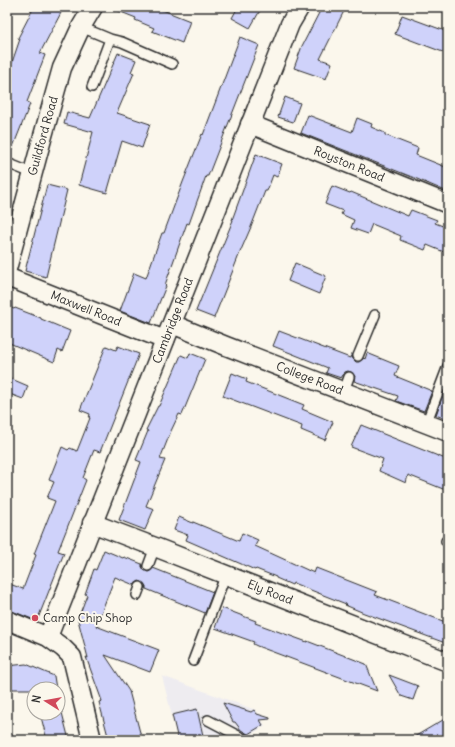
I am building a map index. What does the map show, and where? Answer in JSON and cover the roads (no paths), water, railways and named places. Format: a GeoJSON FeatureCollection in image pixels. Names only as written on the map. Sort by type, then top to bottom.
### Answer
{"type":"FeatureCollection","features":[{"type":"Feature","properties":{"kind":"street","name":"Guildford Road"},"geometry":{"type":"LineString","coordinates":[[7,269],[32,173],[62,68],[81,27],[93,7]]}},
{"type":"Feature","properties":{"kind":"street","name":"Cambridge Road"},"geometry":{"type":"LineString","coordinates":[[48,637],[290,24],[300,7]]}},
{"type":"Feature","properties":{"kind":"street","name":"Royston Road"},"geometry":{"type":"LineString","coordinates":[[250,124],[448,204]]}},
{"type":"Feature","properties":{"kind":"street","name":"Maxwell Road"},"geometry":{"type":"LineString","coordinates":[[7,277],[168,332]]}},
{"type":"Feature","properties":{"kind":"street","name":"College Road"},"geometry":{"type":"LineString","coordinates":[[168,332],[226,346],[347,384],[426,424],[448,432]]}},
{"type":"Feature","properties":{"kind":"street","name":"Ely Road"},"geometry":{"type":"LineString","coordinates":[[92,523],[226,574],[448,662]]}},
{"type":"Feature","properties":{"kind":"street"},"geometry":{"type":"LineString","coordinates":[[7,620],[48,637],[72,657],[92,740]]}},
{"type":"Feature","properties":{"kind":"lane"},"geometry":{"type":"LineString","coordinates":[[81,27],[110,39],[122,42],[172,64]]}},
{"type":"Feature","properties":{"kind":"lane"},"geometry":{"type":"LineString","coordinates":[[92,87],[110,39]]}},
{"type":"Feature","properties":{"kind":"lane"},"geometry":{"type":"LineString","coordinates":[[7,163],[32,173]]}},
{"type":"Feature","properties":{"kind":"lane"},"geometry":{"type":"LineString","coordinates":[[358,356],[375,315]]}},
{"type":"Feature","properties":{"kind":"lane"},"geometry":{"type":"LineString","coordinates":[[426,424],[448,366]]}},
{"type":"Feature","properties":{"kind":"lane"},"geometry":{"type":"LineString","coordinates":[[148,566],[155,547]]}},
{"type":"Feature","properties":{"kind":"lane"},"geometry":{"type":"LineString","coordinates":[[193,661],[226,574]]}},
{"type":"Feature","properties":{"kind":"lane"},"geometry":{"type":"LineString","coordinates":[[208,720],[246,740]]}},
{"type":"Feature","properties":{"kind":"place","name":"Camp Chip Shop"},"geometry":{"type":"Point","coordinates":[35,618]}}]}
